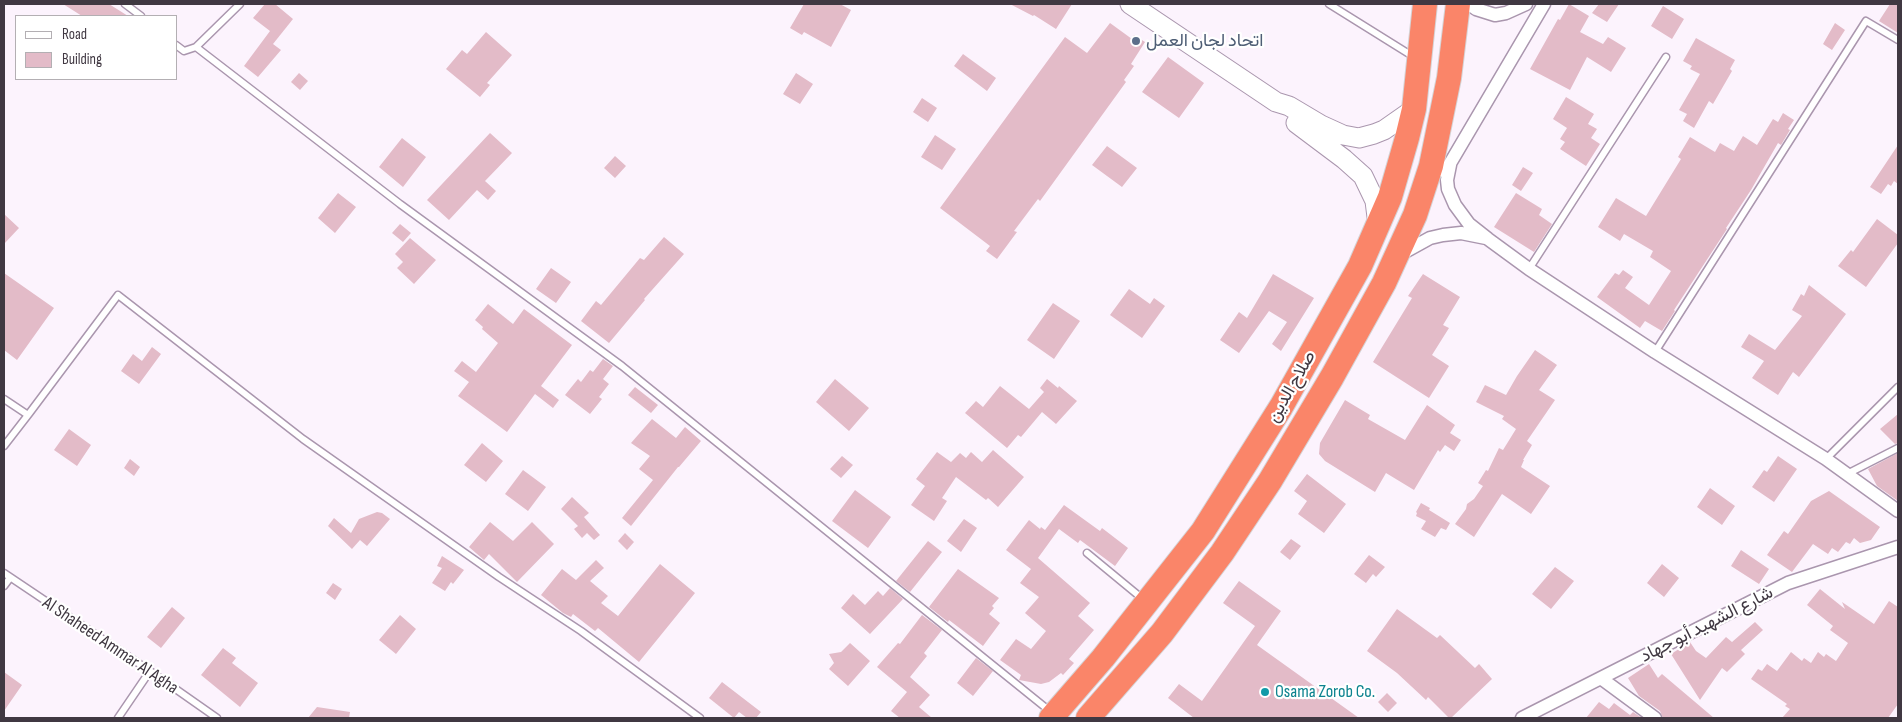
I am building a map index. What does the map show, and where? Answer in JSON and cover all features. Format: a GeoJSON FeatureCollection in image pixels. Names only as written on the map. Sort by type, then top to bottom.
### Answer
{"type":"FeatureCollection","features":[{"type":"Feature","properties":{"kind":"highway","name":"صلاح الدين"},"geometry":{"type":"LineString","coordinates":[[1052,716],[1103,658],[1203,531],[1236,481],[1300,375],[1360,266],[1397,175],[1414,109],[1425,4]]}},
{"type":"Feature","properties":{"kind":"highway","name":"صلاح الدين"},"geometry":{"type":"LineString","coordinates":[[1088,718],[1162,633],[1222,553],[1270,481],[1332,377],[1398,257],[1415,215],[1431,166],[1449,78],[1458,4]]}},
{"type":"Feature","properties":{"kind":"highway"},"geometry":{"type":"LineString","coordinates":[[1203,531],[1202,542],[1206,549],[1222,553]]}},
{"type":"Feature","properties":{"kind":"highway"},"geometry":{"type":"LineString","coordinates":[[1146,605],[1162,610],[1162,633]]}},
{"type":"Feature","properties":{"kind":"main road"},"geometry":{"type":"LineString","coordinates":[[1130,4],[1276,102],[1289,106],[1321,125],[1343,135],[1359,138],[1384,130],[1414,109]]}},
{"type":"Feature","properties":{"kind":"main road"},"geometry":{"type":"LineString","coordinates":[[1276,102],[1285,115],[1344,159],[1363,176],[1375,201],[1378,225]]}},
{"type":"Feature","properties":{"kind":"street"},"geometry":{"type":"LineString","coordinates":[[1469,4],[1476,9],[1495,15],[1506,13],[1526,4]]}},
{"type":"Feature","properties":{"kind":"street"},"geometry":{"type":"LineString","coordinates":[[1415,215],[1450,166],[1544,4]]}},
{"type":"Feature","properties":{"kind":"street"},"geometry":{"type":"LineString","coordinates":[[1450,166],[1447,180],[1448,189],[1456,205],[1469,224],[1488,239],[1529,269],[1655,352],[1826,459],[1898,512]]}},
{"type":"Feature","properties":{"kind":"street"},"geometry":{"type":"LineString","coordinates":[[1398,257],[1423,241],[1443,235],[1461,233],[1488,239]]}},
{"type":"Feature","properties":{"kind":"street","name":"شارع الشهيد أبو جهاد"},"geometry":{"type":"LineString","coordinates":[[1522,718],[1788,583],[1898,547]]}},
{"type":"Feature","properties":{"kind":"street"},"geometry":{"type":"LineString","coordinates":[[1602,679],[1655,718]]}},
{"type":"Feature","properties":{"kind":"lane"},"geometry":{"type":"LineString","coordinates":[[125,4],[140,15]]}},
{"type":"Feature","properties":{"kind":"lane"},"geometry":{"type":"LineString","coordinates":[[178,46],[184,51],[196,47],[240,4]]}},
{"type":"Feature","properties":{"kind":"lane"},"geometry":{"type":"LineString","coordinates":[[1329,4],[1419,60]]}},
{"type":"Feature","properties":{"kind":"lane"},"geometry":{"type":"LineString","coordinates":[[1655,352],[1866,21],[1898,40]]}},
{"type":"Feature","properties":{"kind":"lane"},"geometry":{"type":"LineString","coordinates":[[196,47],[400,204],[622,366],[1052,716]]}},
{"type":"Feature","properties":{"kind":"lane"},"geometry":{"type":"LineString","coordinates":[[1529,269],[1666,58]]}},
{"type":"Feature","properties":{"kind":"lane"},"geometry":{"type":"LineString","coordinates":[[4,446],[118,295],[303,439],[499,577],[581,630],[700,718]]}},
{"type":"Feature","properties":{"kind":"lane"},"geometry":{"type":"LineString","coordinates":[[1826,459],[1898,387]]}},
{"type":"Feature","properties":{"kind":"lane"},"geometry":{"type":"LineString","coordinates":[[4,399],[28,415]]}},
{"type":"Feature","properties":{"kind":"lane"},"geometry":{"type":"LineString","coordinates":[[1847,474],[1898,448]]}},
{"type":"Feature","properties":{"kind":"lane"},"geometry":{"type":"LineString","coordinates":[[1087,553],[1146,605]]}},
{"type":"Feature","properties":{"kind":"lane","name":"Al Shaheed Ammar Al Agha"},"geometry":{"type":"LineString","coordinates":[[4,574],[216,718]]}},
{"type":"Feature","properties":{"kind":"lane"},"geometry":{"type":"LineString","coordinates":[[4,586],[10,578]]}},
{"type":"Feature","properties":{"kind":"lane"},"geometry":{"type":"LineString","coordinates":[[118,718],[150,672]]}},
{"type":"Feature","properties":{"kind":"building"},"geometry":{"type":"Polygon","coordinates":[[[63,4],[109,4],[126,15],[80,15],[63,4]]]}},
{"type":"Feature","properties":{"kind":"building"},"geometry":{"type":"Polygon","coordinates":[[[265,4],[275,4],[293,19],[273,44],[281,50],[258,77],[244,66],[270,31],[253,18],[265,4]]]}},
{"type":"Feature","properties":{"kind":"building"},"geometry":{"type":"Polygon","coordinates":[[[804,4],[840,4],[851,10],[831,47],[804,32],[802,35],[790,28],[804,4]]]}},
{"type":"Feature","properties":{"kind":"building"},"geometry":{"type":"Polygon","coordinates":[[[1010,4],[1072,4],[1056,29],[1034,15],[1010,4]]]}},
{"type":"Feature","properties":{"kind":"building"},"geometry":{"type":"Polygon","coordinates":[[[1569,4],[1589,16],[1580,32],[1603,44],[1608,37],[1626,48],[1611,72],[1587,57],[1570,90],[1530,69],[1558,19],[1560,20],[1569,4]]]}},
{"type":"Feature","properties":{"kind":"building"},"geometry":{"type":"Polygon","coordinates":[[[1599,4],[1619,4],[1607,22],[1592,13],[1599,4]]]}},
{"type":"Feature","properties":{"kind":"building"},"geometry":{"type":"Polygon","coordinates":[[[1890,4],[1898,4],[1898,33],[1879,21],[1890,4]]]}},
{"type":"Feature","properties":{"kind":"building"},"geometry":{"type":"Polygon","coordinates":[[[1663,6],[1684,19],[1672,39],[1651,26],[1663,6]]]}},
{"type":"Feature","properties":{"kind":"building"},"geometry":{"type":"Polygon","coordinates":[[[1110,23],[1132,39],[1134,35],[1145,42],[1131,64],[1134,66],[1124,80],[1126,82],[1040,201],[1038,199],[1014,231],[1017,232],[997,259],[986,251],[990,246],[940,208],[1065,37],[1087,53],[1110,23]]]}},
{"type":"Feature","properties":{"kind":"building"},"geometry":{"type":"Polygon","coordinates":[[[1835,23],[1845,30],[1832,50],[1823,44],[1835,23]]]}},
{"type":"Feature","properties":{"kind":"building"},"geometry":{"type":"Polygon","coordinates":[[[486,32],[512,55],[487,83],[490,85],[480,97],[446,69],[462,50],[467,54],[486,32]]]}},
{"type":"Feature","properties":{"kind":"building"},"geometry":{"type":"Polygon","coordinates":[[[1696,38],[1735,60],[1730,69],[1732,71],[1713,104],[1709,101],[1694,128],[1683,121],[1687,114],[1679,110],[1700,74],[1690,69],[1692,66],[1683,61],[1696,38]]]}},
{"type":"Feature","properties":{"kind":"building"},"geometry":{"type":"Polygon","coordinates":[[[963,54],[996,78],[987,91],[954,66],[963,54]]]}},
{"type":"Feature","properties":{"kind":"building"},"geometry":{"type":"Polygon","coordinates":[[[1168,57],[1204,83],[1179,118],[1142,92],[1168,57]]]}},
{"type":"Feature","properties":{"kind":"building"},"geometry":{"type":"Polygon","coordinates":[[[299,73],[308,81],[300,90],[291,82],[299,73]]]}},
{"type":"Feature","properties":{"kind":"building"},"geometry":{"type":"Polygon","coordinates":[[[796,73],[813,84],[800,104],[783,94],[796,73]]]}},
{"type":"Feature","properties":{"kind":"building"},"geometry":{"type":"Polygon","coordinates":[[[1566,97],[1594,114],[1588,124],[1597,129],[1591,138],[1600,144],[1586,166],[1560,149],[1565,142],[1560,139],[1567,128],[1553,119],[1566,97]]]}},
{"type":"Feature","properties":{"kind":"building"},"geometry":{"type":"Polygon","coordinates":[[[922,98],[937,108],[928,122],[913,112],[922,98]]]}},
{"type":"Feature","properties":{"kind":"building"},"geometry":{"type":"Polygon","coordinates":[[[1783,113],[1794,120],[1788,129],[1790,130],[1781,145],[1778,143],[1727,229],[1662,331],[1645,321],[1640,328],[1597,297],[1615,273],[1619,275],[1623,270],[1633,277],[1625,288],[1649,305],[1671,271],[1650,257],[1653,251],[1624,234],[1620,241],[1598,227],[1616,198],[1646,216],[1681,159],[1678,157],[1690,137],[1715,152],[1720,143],[1734,151],[1743,136],[1757,145],[1773,119],[1778,122],[1783,113]]]}},
{"type":"Feature","properties":{"kind":"building"},"geometry":{"type":"Polygon","coordinates":[[[490,133],[512,153],[485,181],[496,191],[488,200],[477,190],[449,220],[427,200],[490,133]]]}},
{"type":"Feature","properties":{"kind":"building"},"geometry":{"type":"Polygon","coordinates":[[[935,135],[956,149],[942,170],[921,157],[935,135]]]}},
{"type":"Feature","properties":{"kind":"building"},"geometry":{"type":"Polygon","coordinates":[[[402,138],[426,157],[403,187],[379,167],[402,138]]]}},
{"type":"Feature","properties":{"kind":"building"},"geometry":{"type":"Polygon","coordinates":[[[1898,145],[1898,184],[1894,181],[1891,186],[1888,184],[1881,194],[1870,187],[1898,145]]]}},
{"type":"Feature","properties":{"kind":"building"},"geometry":{"type":"Polygon","coordinates":[[[1107,146],[1137,168],[1122,187],[1092,165],[1107,146]]]}},
{"type":"Feature","properties":{"kind":"building"},"geometry":{"type":"Polygon","coordinates":[[[615,156],[626,166],[615,178],[604,168],[615,156]]]}},
{"type":"Feature","properties":{"kind":"building"},"geometry":{"type":"Polygon","coordinates":[[[1523,167],[1533,173],[1521,191],[1512,185],[1523,167]]]}},
{"type":"Feature","properties":{"kind":"building"},"geometry":{"type":"Polygon","coordinates":[[[338,193],[356,207],[335,233],[318,218],[338,193]]]}},
{"type":"Feature","properties":{"kind":"building"},"geometry":{"type":"Polygon","coordinates":[[[1516,193],[1542,209],[1539,215],[1552,224],[1534,252],[1494,227],[1516,193]]]}},
{"type":"Feature","properties":{"kind":"building"},"geometry":{"type":"Polygon","coordinates":[[[4,214],[19,228],[4,244],[4,214]]]}},
{"type":"Feature","properties":{"kind":"building"},"geometry":{"type":"Polygon","coordinates":[[[1877,219],[1898,235],[1898,243],[1866,287],[1838,266],[1851,250],[1853,252],[1877,219]]]}},
{"type":"Feature","properties":{"kind":"building"},"geometry":{"type":"Polygon","coordinates":[[[400,224],[411,233],[403,242],[392,233],[400,224]]]}},
{"type":"Feature","properties":{"kind":"building"},"geometry":{"type":"Polygon","coordinates":[[[664,237],[684,254],[644,299],[609,343],[581,321],[596,301],[601,305],[640,258],[644,260],[664,237]]]}},
{"type":"Feature","properties":{"kind":"building"},"geometry":{"type":"Polygon","coordinates":[[[410,238],[436,260],[414,284],[397,268],[403,262],[395,254],[410,238]]]}},
{"type":"Feature","properties":{"kind":"building"},"geometry":{"type":"Polygon","coordinates":[[[551,268],[571,282],[556,303],[536,289],[551,268]]]}},
{"type":"Feature","properties":{"kind":"building"},"geometry":{"type":"Polygon","coordinates":[[[4,273],[54,308],[17,360],[4,350],[4,273]]]}},
{"type":"Feature","properties":{"kind":"building"},"geometry":{"type":"Polygon","coordinates":[[[1273,274],[1314,298],[1281,351],[1272,344],[1287,322],[1269,311],[1239,353],[1220,340],[1239,312],[1247,318],[1273,274]]]}},
{"type":"Feature","properties":{"kind":"building"},"geometry":{"type":"Polygon","coordinates":[[[1423,274],[1460,297],[1443,325],[1449,328],[1432,355],[1449,366],[1429,398],[1373,362],[1412,298],[1408,296],[1423,274]]]}},
{"type":"Feature","properties":{"kind":"building"},"geometry":{"type":"Polygon","coordinates":[[[1809,285],[1846,314],[1799,377],[1793,372],[1778,395],[1752,378],[1764,361],[1741,347],[1749,334],[1775,350],[1802,316],[1792,310],[1801,294],[1804,296],[1809,285]]]}},
{"type":"Feature","properties":{"kind":"building"},"geometry":{"type":"Polygon","coordinates":[[[1129,289],[1150,304],[1154,298],[1165,306],[1142,338],[1110,315],[1129,289]]]}},
{"type":"Feature","properties":{"kind":"building"},"geometry":{"type":"Polygon","coordinates":[[[1053,303],[1080,321],[1054,359],[1027,340],[1053,303]]]}},
{"type":"Feature","properties":{"kind":"building"},"geometry":{"type":"Polygon","coordinates":[[[488,304],[513,324],[524,309],[572,345],[541,386],[559,400],[553,408],[535,394],[507,432],[458,396],[469,382],[454,371],[462,361],[476,372],[498,343],[475,320],[488,304]]]}},
{"type":"Feature","properties":{"kind":"building"},"geometry":{"type":"Polygon","coordinates":[[[152,347],[161,354],[139,384],[121,371],[133,354],[142,361],[152,347]]]}},
{"type":"Feature","properties":{"kind":"building"},"geometry":{"type":"Polygon","coordinates":[[[1535,350],[1557,365],[1539,390],[1555,400],[1527,441],[1532,445],[1521,467],[1550,486],[1531,514],[1502,494],[1474,537],[1455,524],[1466,509],[1467,504],[1474,499],[1483,486],[1478,483],[1486,470],[1488,471],[1499,448],[1503,450],[1516,429],[1502,419],[1504,416],[1476,402],[1485,385],[1506,395],[1535,350]]]}},
{"type":"Feature","properties":{"kind":"building"},"geometry":{"type":"Polygon","coordinates":[[[603,359],[613,366],[603,379],[609,384],[599,397],[602,399],[590,414],[565,395],[578,379],[581,382],[590,370],[593,372],[603,359]]]}},
{"type":"Feature","properties":{"kind":"building"},"geometry":{"type":"Polygon","coordinates":[[[835,379],[869,408],[849,431],[816,402],[835,379]]]}},
{"type":"Feature","properties":{"kind":"building"},"geometry":{"type":"Polygon","coordinates":[[[1047,379],[1077,401],[1056,424],[1042,412],[1021,437],[1018,435],[1007,448],[965,413],[976,401],[983,407],[1000,386],[1029,409],[1044,392],[1040,388],[1047,379]]]}},
{"type":"Feature","properties":{"kind":"building"},"geometry":{"type":"Polygon","coordinates":[[[635,387],[658,405],[651,413],[628,395],[635,387]]]}},
{"type":"Feature","properties":{"kind":"building"},"geometry":{"type":"Polygon","coordinates":[[[1345,400],[1370,415],[1368,419],[1405,440],[1427,405],[1455,425],[1450,433],[1461,440],[1454,451],[1445,445],[1440,452],[1438,450],[1414,490],[1386,473],[1375,492],[1325,461],[1319,454],[1320,443],[1345,400]]]}},
{"type":"Feature","properties":{"kind":"building"},"geometry":{"type":"Polygon","coordinates":[[[1898,414],[1898,443],[1895,444],[1880,429],[1898,414]]]}},
{"type":"Feature","properties":{"kind":"building"},"geometry":{"type":"Polygon","coordinates":[[[652,419],[676,438],[685,427],[701,441],[631,526],[622,518],[653,480],[639,469],[650,456],[631,443],[652,419]]]}},
{"type":"Feature","properties":{"kind":"building"},"geometry":{"type":"Polygon","coordinates":[[[69,429],[91,445],[77,466],[54,450],[69,429]]]}},
{"type":"Feature","properties":{"kind":"building"},"geometry":{"type":"Polygon","coordinates":[[[482,443],[503,461],[486,482],[464,465],[482,443]]]}},
{"type":"Feature","properties":{"kind":"building"},"geometry":{"type":"Polygon","coordinates":[[[993,450],[1024,477],[998,507],[988,498],[986,500],[956,477],[942,498],[947,501],[934,521],[911,505],[925,486],[916,479],[937,452],[951,462],[960,453],[966,458],[971,452],[982,462],[993,450]]]}},
{"type":"Feature","properties":{"kind":"building"},"geometry":{"type":"Polygon","coordinates":[[[1898,453],[1898,501],[1877,486],[1868,469],[1898,453]]]}},
{"type":"Feature","properties":{"kind":"building"},"geometry":{"type":"Polygon","coordinates":[[[842,456],[853,465],[841,478],[830,469],[842,456]]]}},
{"type":"Feature","properties":{"kind":"building"},"geometry":{"type":"Polygon","coordinates":[[[1778,456],[1797,469],[1774,502],[1752,487],[1764,470],[1767,472],[1778,456]]]}},
{"type":"Feature","properties":{"kind":"building"},"geometry":{"type":"Polygon","coordinates":[[[130,459],[140,467],[134,476],[124,468],[130,459]]]}},
{"type":"Feature","properties":{"kind":"building"},"geometry":{"type":"Polygon","coordinates":[[[523,470],[546,487],[528,511],[505,494],[523,470]]]}},
{"type":"Feature","properties":{"kind":"building"},"geometry":{"type":"Polygon","coordinates":[[[1307,474],[1346,504],[1324,533],[1298,514],[1307,501],[1294,491],[1307,474]]]}},
{"type":"Feature","properties":{"kind":"building"},"geometry":{"type":"Polygon","coordinates":[[[1710,488],[1735,506],[1722,525],[1697,507],[1710,488]]]}},
{"type":"Feature","properties":{"kind":"building"},"geometry":{"type":"Polygon","coordinates":[[[855,490],[891,517],[868,548],[832,521],[855,490]]]}},
{"type":"Feature","properties":{"kind":"building"},"geometry":{"type":"Polygon","coordinates":[[[1829,491],[1880,527],[1871,540],[1860,543],[1854,538],[1850,544],[1846,542],[1838,552],[1832,548],[1828,554],[1813,544],[1792,572],[1767,555],[1784,531],[1788,534],[1811,501],[1829,491]]]}},
{"type":"Feature","properties":{"kind":"building"},"geometry":{"type":"Polygon","coordinates":[[[572,497],[589,513],[584,517],[600,535],[594,540],[587,533],[582,538],[574,529],[578,526],[561,509],[572,497]]]}},
{"type":"Feature","properties":{"kind":"building"},"geometry":{"type":"Polygon","coordinates":[[[1421,503],[1450,523],[1446,530],[1441,528],[1435,537],[1421,529],[1426,521],[1416,516],[1416,512],[1421,503]]]}},
{"type":"Feature","properties":{"kind":"building"},"geometry":{"type":"Polygon","coordinates":[[[1064,505],[1100,531],[1102,528],[1128,548],[1115,566],[1080,540],[1078,543],[1059,529],[1038,558],[1090,603],[1078,616],[1094,630],[1069,659],[1074,663],[1063,675],[1061,673],[1049,682],[1041,684],[1019,680],[1021,675],[1000,660],[1016,639],[1031,649],[1046,631],[1025,613],[1039,597],[1020,583],[1031,569],[1006,550],[1029,520],[1040,529],[1041,527],[1045,530],[1064,505]]]}},
{"type":"Feature","properties":{"kind":"building"},"geometry":{"type":"Polygon","coordinates":[[[377,512],[390,519],[367,546],[360,540],[352,549],[328,526],[334,518],[351,533],[359,519],[377,512]]]}},
{"type":"Feature","properties":{"kind":"building"},"geometry":{"type":"Polygon","coordinates":[[[964,519],[977,528],[961,552],[947,541],[964,519]]]}},
{"type":"Feature","properties":{"kind":"building"},"geometry":{"type":"Polygon","coordinates":[[[490,522],[513,541],[532,522],[554,544],[517,582],[489,554],[484,560],[469,547],[490,522]]]}},
{"type":"Feature","properties":{"kind":"building"},"geometry":{"type":"Polygon","coordinates":[[[625,533],[634,542],[627,550],[618,541],[625,533]]]}},
{"type":"Feature","properties":{"kind":"building"},"geometry":{"type":"Polygon","coordinates":[[[1291,539],[1301,546],[1290,560],[1280,552],[1291,539]]]}},
{"type":"Feature","properties":{"kind":"building"},"geometry":{"type":"Polygon","coordinates":[[[928,541],[942,552],[910,592],[896,581],[928,541]]]}},
{"type":"Feature","properties":{"kind":"building"},"geometry":{"type":"Polygon","coordinates":[[[1741,550],[1769,569],[1759,584],[1731,566],[1741,550]]]}},
{"type":"Feature","properties":{"kind":"building"},"geometry":{"type":"Polygon","coordinates":[[[1369,555],[1385,567],[1376,577],[1373,574],[1366,583],[1354,574],[1369,555]]]}},
{"type":"Feature","properties":{"kind":"building"},"geometry":{"type":"Polygon","coordinates":[[[442,556],[464,570],[453,584],[451,582],[445,591],[432,583],[442,568],[437,566],[442,556]]]}},
{"type":"Feature","properties":{"kind":"building"},"geometry":{"type":"Polygon","coordinates":[[[596,560],[604,568],[590,581],[608,596],[601,603],[618,616],[660,564],[695,593],[639,662],[598,628],[595,631],[573,614],[571,617],[563,613],[541,595],[562,569],[576,580],[596,560]]]}},
{"type":"Feature","properties":{"kind":"building"},"geometry":{"type":"Polygon","coordinates":[[[1662,564],[1679,578],[1664,597],[1647,583],[1662,564]]]}},
{"type":"Feature","properties":{"kind":"building"},"geometry":{"type":"Polygon","coordinates":[[[1555,567],[1574,581],[1551,609],[1532,594],[1555,567]]]}},
{"type":"Feature","properties":{"kind":"building"},"geometry":{"type":"Polygon","coordinates":[[[958,569],[999,598],[992,606],[994,608],[989,614],[1000,623],[983,646],[929,607],[958,569]]]}},
{"type":"Feature","properties":{"kind":"building","name":"Osama Zorob Co."},"geometry":{"type":"Polygon","coordinates":[[[1239,581],[1281,611],[1257,645],[1359,718],[1194,718],[1168,698],[1179,684],[1202,701],[1255,626],[1223,603],[1239,581]]]}},
{"type":"Feature","properties":{"kind":"building"},"geometry":{"type":"Polygon","coordinates":[[[333,583],[342,589],[335,600],[326,593],[333,583]]]}},
{"type":"Feature","properties":{"kind":"building"},"geometry":{"type":"Polygon","coordinates":[[[890,588],[903,599],[870,634],[841,608],[853,594],[865,605],[878,591],[883,596],[890,588]]]}},
{"type":"Feature","properties":{"kind":"building"},"geometry":{"type":"Polygon","coordinates":[[[1820,589],[1845,609],[1842,602],[1874,624],[1889,601],[1898,607],[1898,704],[1888,718],[1782,718],[1790,709],[1785,706],[1787,704],[1751,679],[1758,669],[1762,671],[1767,664],[1777,671],[1791,652],[1802,661],[1804,658],[1811,663],[1818,652],[1824,657],[1826,654],[1836,661],[1848,643],[1830,630],[1833,626],[1807,605],[1820,589]]]}},
{"type":"Feature","properties":{"kind":"building"},"geometry":{"type":"Polygon","coordinates":[[[172,607],[185,618],[161,648],[147,637],[172,607]]]}},
{"type":"Feature","properties":{"kind":"building"},"geometry":{"type":"Polygon","coordinates":[[[1397,609],[1437,638],[1440,635],[1475,668],[1479,664],[1492,679],[1451,718],[1428,697],[1426,700],[1397,673],[1367,651],[1397,609]]]}},
{"type":"Feature","properties":{"kind":"building"},"geometry":{"type":"Polygon","coordinates":[[[400,615],[416,629],[396,654],[379,640],[400,615]]]}},
{"type":"Feature","properties":{"kind":"building"},"geometry":{"type":"Polygon","coordinates":[[[922,615],[942,630],[924,653],[927,656],[910,677],[930,695],[919,707],[932,718],[900,718],[891,711],[907,692],[877,667],[898,643],[900,644],[922,615]]]}},
{"type":"Feature","properties":{"kind":"building"},"geometry":{"type":"Polygon","coordinates":[[[1755,622],[1763,630],[1741,650],[1745,654],[1727,672],[1722,668],[1700,700],[1671,654],[1690,642],[1696,651],[1706,658],[1726,637],[1732,642],[1755,622]]]}},
{"type":"Feature","properties":{"kind":"building"},"geometry":{"type":"Polygon","coordinates":[[[850,643],[870,661],[848,686],[829,669],[834,663],[829,654],[841,652],[850,643]]]}},
{"type":"Feature","properties":{"kind":"building"},"geometry":{"type":"Polygon","coordinates":[[[223,648],[236,658],[232,663],[258,683],[240,707],[201,675],[223,648]]]}},
{"type":"Feature","properties":{"kind":"building"},"geometry":{"type":"Polygon","coordinates":[[[976,658],[993,671],[973,696],[957,683],[976,658]]]}},
{"type":"Feature","properties":{"kind":"building"},"geometry":{"type":"Polygon","coordinates":[[[1649,664],[1658,678],[1662,674],[1714,718],[1663,718],[1660,711],[1639,696],[1628,678],[1649,664]]]}},
{"type":"Feature","properties":{"kind":"building"},"geometry":{"type":"Polygon","coordinates":[[[4,672],[22,685],[4,711],[4,672]]]}},
{"type":"Feature","properties":{"kind":"building"},"geometry":{"type":"Polygon","coordinates":[[[722,682],[761,712],[756,718],[747,718],[739,712],[734,718],[709,698],[722,682]]]}},
{"type":"Feature","properties":{"kind":"building"},"geometry":{"type":"Polygon","coordinates":[[[1387,693],[1397,703],[1388,712],[1378,702],[1387,693]]]}},
{"type":"Feature","properties":{"kind":"building"},"geometry":{"type":"Polygon","coordinates":[[[1599,702],[1609,709],[1614,703],[1630,715],[1633,712],[1642,718],[1586,718],[1599,702]]]}},
{"type":"Feature","properties":{"kind":"building"},"geometry":{"type":"Polygon","coordinates":[[[317,707],[350,712],[349,718],[308,718],[317,707]]]}},
{"type":"Feature","properties":{"kind":"place","name":"اتحاد لجان العمل"},"geometry":{"type":"Point","coordinates":[1136,41]}},
{"type":"Feature","properties":{"kind":"place","name":"Osama Zorob Co."},"geometry":{"type":"Point","coordinates":[1265,692]}}]}
